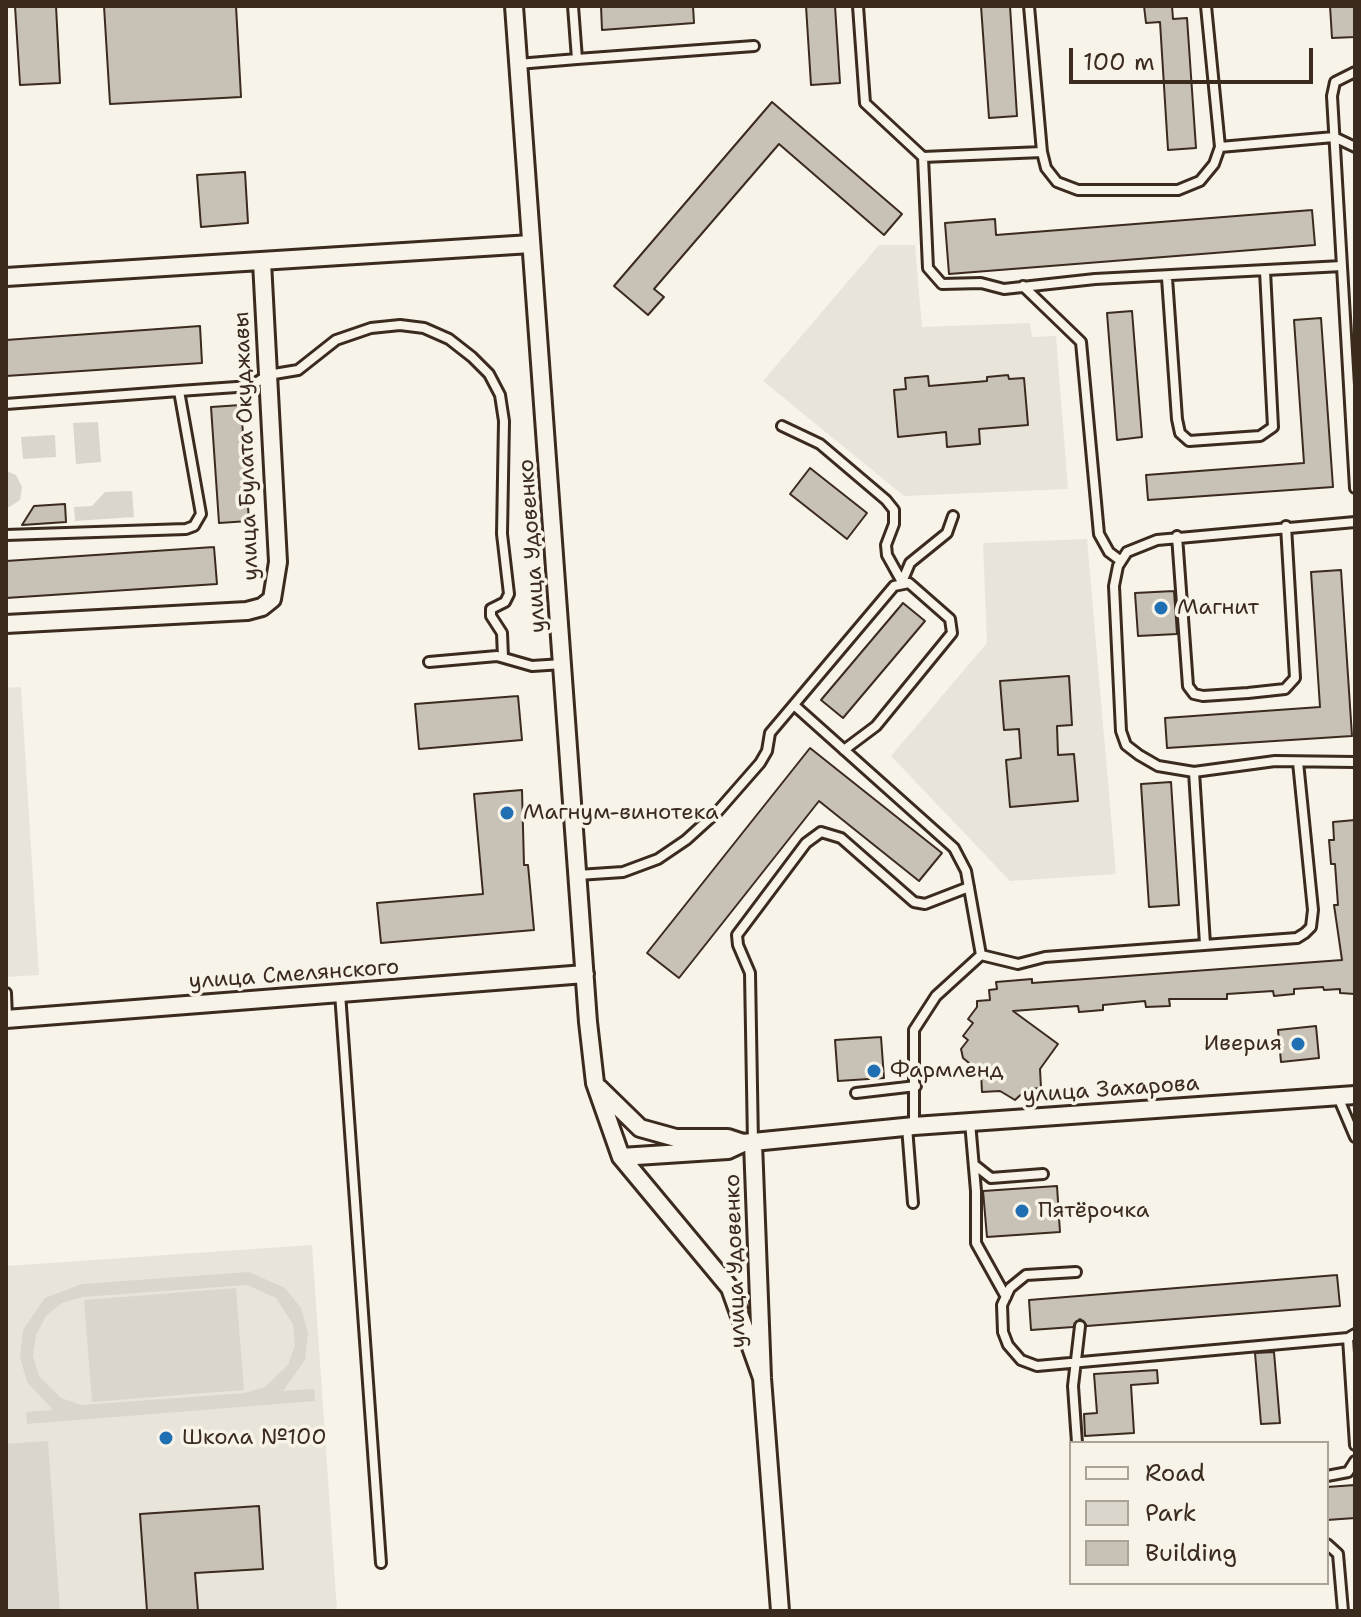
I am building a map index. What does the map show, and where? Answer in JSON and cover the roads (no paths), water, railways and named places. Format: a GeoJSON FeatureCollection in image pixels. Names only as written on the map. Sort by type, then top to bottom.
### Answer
{"type":"FeatureCollection","features":[{"type":"Feature","properties":{"kind":"street","name":"улица Удовенко"},"geometry":{"type":"LineString","coordinates":[[514,6],[595,1083],[621,1157],[730,1288],[762,1378]]}},
{"type":"Feature","properties":{"kind":"street"},"geometry":{"type":"LineString","coordinates":[[6,277],[531,244]]}},
{"type":"Feature","properties":{"kind":"street","name":"улица Булата Окуджавы"},"geometry":{"type":"LineString","coordinates":[[6,624],[247,611],[262,607],[272,599],[278,562],[262,262]]}},
{"type":"Feature","properties":{"kind":"street","name":"улица Смелянского"},"geometry":{"type":"LineString","coordinates":[[6,1019],[585,974]]}},
{"type":"Feature","properties":{"kind":"street"},"geometry":{"type":"LineString","coordinates":[[595,1083],[640,1128],[676,1138],[742,1141]]}},
{"type":"Feature","properties":{"kind":"street","name":"улица Захарова"},"geometry":{"type":"LineString","coordinates":[[742,1141],[1347,1096]]}},
{"type":"Feature","properties":{"kind":"street"},"geometry":{"type":"LineString","coordinates":[[613,1137],[640,1128]]}},
{"type":"Feature","properties":{"kind":"street","name":"улица Удовенко"},"geometry":{"type":"LineString","coordinates":[[742,1141],[780,1611]]}},
{"type":"Feature","properties":{"kind":"street"},"geometry":{"type":"LineString","coordinates":[[621,1157],[728,1150],[742,1141]]}},
{"type":"Feature","properties":{"kind":"lane"},"geometry":{"type":"LineString","coordinates":[[573,6],[577,59]]}},
{"type":"Feature","properties":{"kind":"lane"},"geometry":{"type":"LineString","coordinates":[[858,6],[865,103],[875,116],[923,157],[1042,152]]}},
{"type":"Feature","properties":{"kind":"lane"},"geometry":{"type":"LineString","coordinates":[[1029,6],[1046,168],[1057,182],[1078,190],[1178,190],[1200,181],[1214,164],[1220,147],[1206,6]]}},
{"type":"Feature","properties":{"kind":"lane"},"geometry":{"type":"LineString","coordinates":[[518,64],[754,46]]}},
{"type":"Feature","properties":{"kind":"lane"},"geometry":{"type":"LineString","coordinates":[[1355,72],[1340,78],[1333,88],[1355,488]]}},
{"type":"Feature","properties":{"kind":"lane"},"geometry":{"type":"LineString","coordinates":[[1220,147],[1334,137],[1355,147]]}},
{"type":"Feature","properties":{"kind":"lane"},"geometry":{"type":"LineString","coordinates":[[923,157],[931,276],[936,282],[949,286],[981,283],[1004,289],[1342,266]]}},
{"type":"Feature","properties":{"kind":"lane"},"geometry":{"type":"LineString","coordinates":[[1167,278],[1180,433],[1189,441],[1260,436],[1273,427],[1265,271]]}},
{"type":"Feature","properties":{"kind":"lane"},"geometry":{"type":"LineString","coordinates":[[1023,286],[1081,342],[1099,534],[1109,552],[1121,561]]}},
{"type":"Feature","properties":{"kind":"lane"},"geometry":{"type":"LineString","coordinates":[[6,404],[251,386],[268,375],[298,370],[352,332],[400,325],[424,328],[449,339],[489,374],[500,395],[504,421],[502,534],[509,594],[505,602],[491,609],[491,616],[502,633],[503,657]]}},
{"type":"Feature","properties":{"kind":"lane"},"geometry":{"type":"LineString","coordinates":[[6,535],[194,526],[199,521],[200,506],[179,391]]}},
{"type":"Feature","properties":{"kind":"lane"},"geometry":{"type":"LineString","coordinates":[[782,426],[820,444],[886,500],[894,510],[894,524],[886,545],[902,582],[912,586],[950,619],[952,633],[876,726],[844,750]]}},
{"type":"Feature","properties":{"kind":"lane"},"geometry":{"type":"LineString","coordinates":[[578,875],[623,872],[658,859],[686,840],[718,811],[760,763],[767,751],[770,733],[894,586],[902,582],[910,563],[947,533],[953,516]]}},
{"type":"Feature","properties":{"kind":"lane"},"geometry":{"type":"LineString","coordinates":[[1355,522],[1177,536],[1140,544],[1127,552],[1121,561],[1114,586],[1121,731],[1126,745],[1149,761],[1170,769],[1194,772],[1275,761],[1355,762]]}},
{"type":"Feature","properties":{"kind":"lane"},"geometry":{"type":"LineString","coordinates":[[1177,536],[1188,686],[1194,694],[1203,696],[1248,693],[1285,689],[1295,678],[1286,526]]}},
{"type":"Feature","properties":{"kind":"lane"},"geometry":{"type":"LineString","coordinates":[[429,662],[503,657],[532,666],[564,664]]}},
{"type":"Feature","properties":{"kind":"lane"},"geometry":{"type":"LineString","coordinates":[[794,705],[954,848],[966,871],[981,955]]}},
{"type":"Feature","properties":{"kind":"lane"},"geometry":{"type":"LineString","coordinates":[[981,955],[1018,964],[1045,957],[1297,938],[1311,927],[1313,910],[1298,762]]}},
{"type":"Feature","properties":{"kind":"lane"},"geometry":{"type":"LineString","coordinates":[[1194,772],[1205,944]]}},
{"type":"Feature","properties":{"kind":"lane"},"geometry":{"type":"LineString","coordinates":[[742,1141],[750,973],[737,935],[806,843],[821,832],[841,838],[914,902],[925,904],[969,887]]}},
{"type":"Feature","properties":{"kind":"lane"},"geometry":{"type":"LineString","coordinates":[[913,1203],[910,1127],[916,1086],[914,1030],[936,996],[981,955]]}},
{"type":"Feature","properties":{"kind":"lane"},"geometry":{"type":"LineString","coordinates":[[6,993],[6,1019]]}},
{"type":"Feature","properties":{"kind":"lane"},"geometry":{"type":"LineString","coordinates":[[340,993],[381,1563]]}},
{"type":"Feature","properties":{"kind":"lane"},"geometry":{"type":"LineString","coordinates":[[856,1093],[916,1086]]}},
{"type":"Feature","properties":{"kind":"lane"},"geometry":{"type":"LineString","coordinates":[[1347,1096],[1355,1137]]}},
{"type":"Feature","properties":{"kind":"lane"},"geometry":{"type":"LineString","coordinates":[[970,1122],[975,1165],[976,1243],[1006,1297]]}},
{"type":"Feature","properties":{"kind":"lane"},"geometry":{"type":"LineString","coordinates":[[975,1165],[991,1178],[1043,1174]]}},
{"type":"Feature","properties":{"kind":"lane"},"geometry":{"type":"LineString","coordinates":[[1076,1272],[1026,1275],[1010,1288],[1006,1297],[1003,1332],[1008,1345],[1021,1360],[1037,1366],[1352,1336],[1355,1445]]}},
{"type":"Feature","properties":{"kind":"lane"},"geometry":{"type":"LineString","coordinates":[[1077,1441],[1073,1386],[1080,1326]]}},
{"type":"Feature","properties":{"kind":"lane"},"geometry":{"type":"LineString","coordinates":[[1329,1476],[1348,1472],[1355,1461]]}},
{"type":"Feature","properties":{"kind":"lane"},"geometry":{"type":"LineString","coordinates":[[1329,1546],[1338,1554],[1343,1611]]}},
{"type":"Feature","properties":{"kind":"place","name":"Магнит"},"geometry":{"type":"Point","coordinates":[1161,608]}},
{"type":"Feature","properties":{"kind":"place","name":"Магнум-винотека"},"geometry":{"type":"Point","coordinates":[507,813]}},
{"type":"Feature","properties":{"kind":"place","name":"Иверия"},"geometry":{"type":"Point","coordinates":[1298,1044]}},
{"type":"Feature","properties":{"kind":"place","name":"Фармленд"},"geometry":{"type":"Point","coordinates":[874,1071]}},
{"type":"Feature","properties":{"kind":"place","name":"Пятёрочка"},"geometry":{"type":"Point","coordinates":[1022,1211]}},
{"type":"Feature","properties":{"kind":"place","name":"Школа №100"},"geometry":{"type":"Point","coordinates":[166,1438]}}]}
